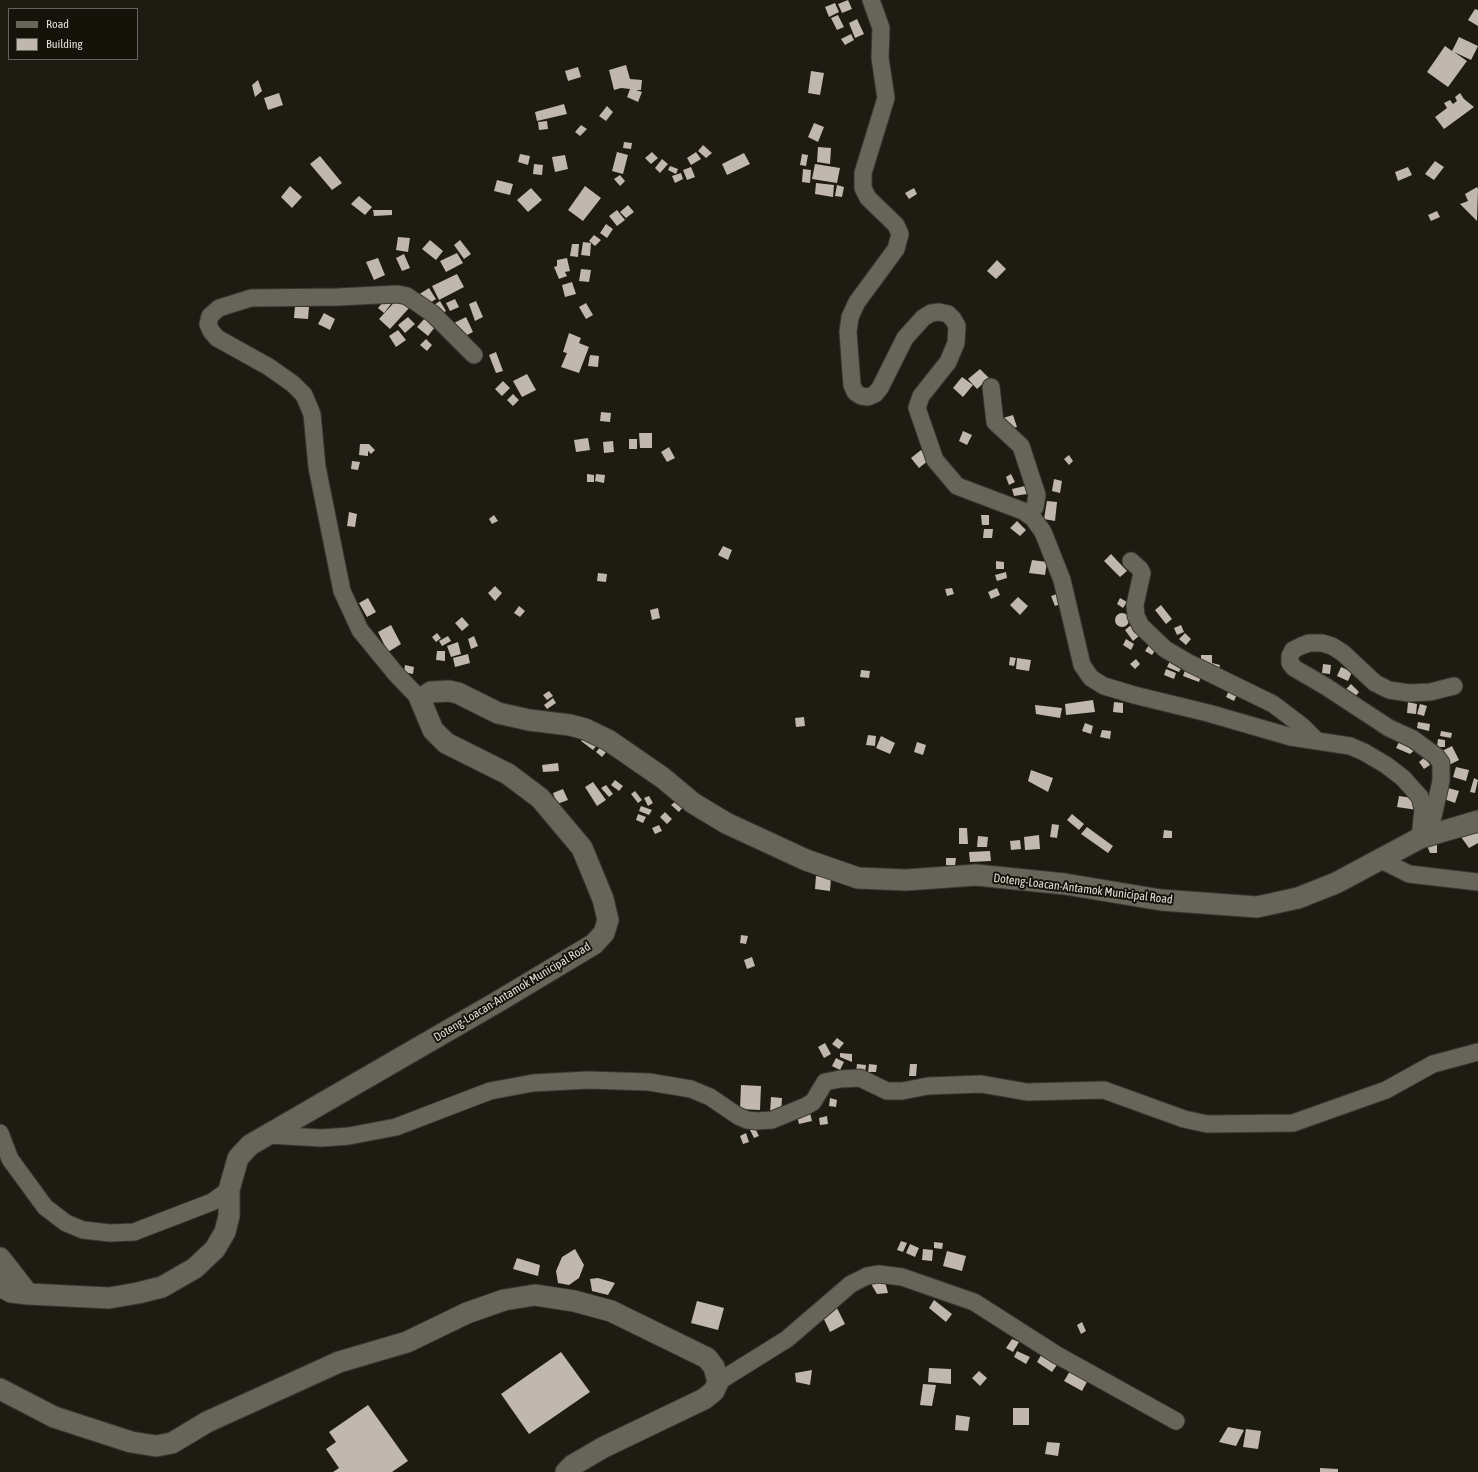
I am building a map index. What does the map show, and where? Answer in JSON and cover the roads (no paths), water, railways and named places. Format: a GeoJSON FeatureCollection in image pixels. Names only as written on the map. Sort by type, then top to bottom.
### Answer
{"type":"FeatureCollection","features":[{"type":"Feature","properties":{"kind":"street"},"geometry":{"type":"LineString","coordinates":[[871,0],[881,28],[880,58],[886,98],[862,173],[863,188],[868,198],[896,225],[900,234],[896,249],[857,302],[850,317],[848,332],[852,385],[855,392],[861,396],[868,397],[875,394],[880,388],[905,338],[923,318],[935,312],[948,314],[957,326],[956,343],[948,362],[921,396],[917,408],[935,460],[946,475],[957,486],[1034,518],[1043,532],[1062,580],[1082,664],[1090,678],[1104,686],[1134,695],[1208,713],[1291,737],[1350,746],[1386,765],[1403,778],[1420,797],[1423,809],[1424,837]]}},
{"type":"Feature","properties":{"kind":"street"},"geometry":{"type":"LineString","coordinates":[[420,699],[396,674],[360,630],[342,590],[317,467],[312,414],[304,395],[293,384],[269,366],[218,338],[211,331],[208,324],[210,316],[219,308],[251,298],[338,298],[398,294],[407,296],[433,314],[474,356]]}},
{"type":"Feature","properties":{"kind":"street"},"geometry":{"type":"LineString","coordinates":[[991,387],[995,422],[1021,446],[1037,495],[1035,507],[1029,515]]}},
{"type":"Feature","properties":{"kind":"street"},"geometry":{"type":"LineString","coordinates":[[1131,561],[1140,568],[1142,573],[1135,606],[1136,616],[1141,626],[1165,649],[1273,704],[1302,726],[1317,740]]}},
{"type":"Feature","properties":{"kind":"street"},"geometry":{"type":"LineString","coordinates":[[1424,837],[1441,781],[1441,763],[1436,756],[1413,739],[1389,728],[1325,686],[1294,668],[1290,663],[1290,656],[1293,650],[1301,646],[1309,643],[1322,643],[1332,646],[1343,653],[1375,683],[1389,690],[1409,693],[1430,692],[1454,686]]}},
{"type":"Feature","properties":{"kind":"street","name":"Doteng-Loacan-Antamok Municipal Road"},"geometry":{"type":"LineString","coordinates":[[0,1286],[11,1292],[28,1294],[109,1298],[162,1287],[195,1268],[215,1249],[225,1232],[229,1190],[238,1158],[250,1146],[594,944],[604,933],[608,920],[603,898],[582,848],[540,798],[508,774],[446,743],[433,730],[420,699],[431,692],[449,691],[458,693],[498,713],[529,720],[570,725],[585,729],[608,740],[663,778],[693,803],[726,822],[806,860],[858,878],[906,880],[976,875],[1065,884],[1161,900],[1258,907],[1298,898],[1336,883],[1379,859],[1424,837],[1478,820]]}},
{"type":"Feature","properties":{"kind":"street"},"geometry":{"type":"LineString","coordinates":[[1379,859],[1410,874],[1478,882]]}},
{"type":"Feature","properties":{"kind":"street"},"geometry":{"type":"LineString","coordinates":[[268,1135],[322,1138],[349,1136],[396,1127],[501,1088],[533,1083],[588,1080],[648,1082],[691,1089],[710,1097],[738,1116],[747,1120],[757,1121],[772,1120],[813,1102],[825,1082],[840,1078],[860,1078],[887,1091],[902,1091],[928,1086],[981,1084],[1027,1092],[1104,1090],[1184,1119],[1207,1124],[1293,1123],[1386,1090],[1433,1064],[1478,1052]]}},
{"type":"Feature","properties":{"kind":"street"},"geometry":{"type":"LineString","coordinates":[[0,1133],[10,1159],[45,1207],[66,1223],[83,1230],[110,1233],[134,1232],[212,1202],[229,1190]]}},
{"type":"Feature","properties":{"kind":"street"},"geometry":{"type":"LineString","coordinates":[[0,1258],[28,1294]]}},
{"type":"Feature","properties":{"kind":"street"},"geometry":{"type":"LineString","coordinates":[[566,1472],[573,1465],[604,1447],[704,1399],[714,1391],[718,1382],[787,1339],[851,1284],[867,1276],[879,1274],[902,1277],[974,1302],[1057,1355],[1176,1421]]}},
{"type":"Feature","properties":{"kind":"street"},"geometry":{"type":"LineString","coordinates":[[0,1389],[54,1417],[131,1442],[156,1446],[172,1443],[206,1422],[339,1362],[407,1342],[467,1313],[504,1300],[535,1295],[574,1301],[611,1311],[707,1358],[714,1367],[718,1382]]}}]}
